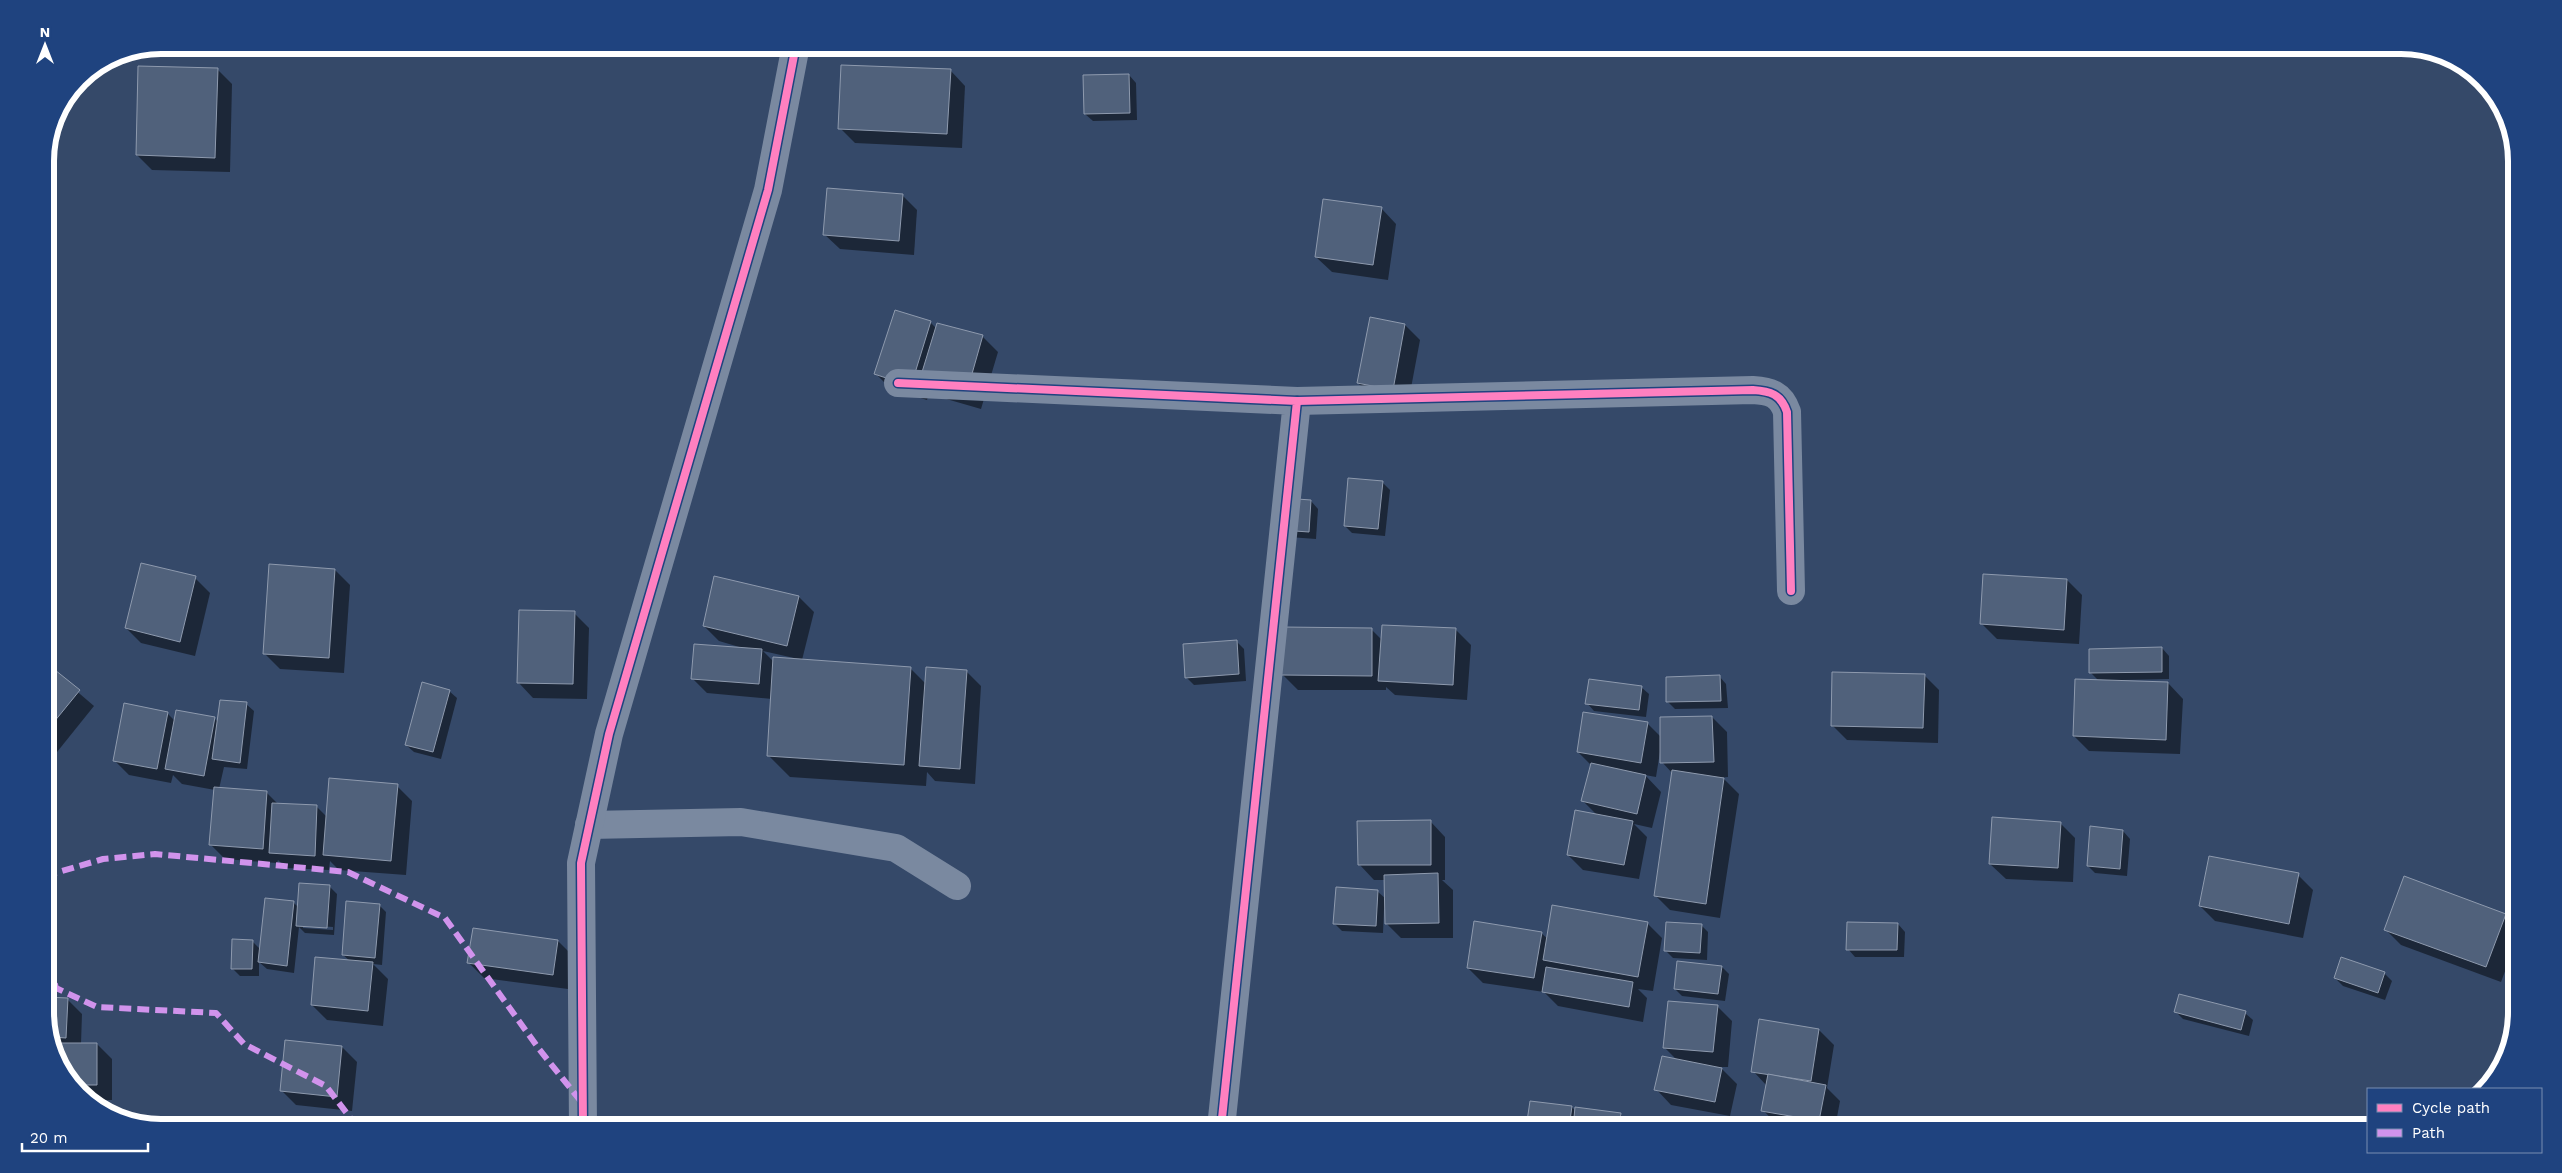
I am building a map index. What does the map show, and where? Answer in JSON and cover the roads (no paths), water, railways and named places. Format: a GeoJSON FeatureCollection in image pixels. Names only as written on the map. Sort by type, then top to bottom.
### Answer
{"type":"FeatureCollection","features":[{"type":"Feature","properties":{"kind":"street"},"geometry":{"type":"LineString","coordinates":[[583,1119],[581,863],[609,734],[768,190],[794,54]]}},
{"type":"Feature","properties":{"kind":"street"},"geometry":{"type":"LineString","coordinates":[[898,383],[1297,401],[1753,390],[1775,394],[1783,401],[1787,412],[1791,591]]}},
{"type":"Feature","properties":{"kind":"street"},"geometry":{"type":"LineString","coordinates":[[1226,1119],[1297,401]]}},
{"type":"Feature","properties":{"kind":"street"},"geometry":{"type":"LineString","coordinates":[[590,825],[741,822],[896,848],[957,886]]}}]}
